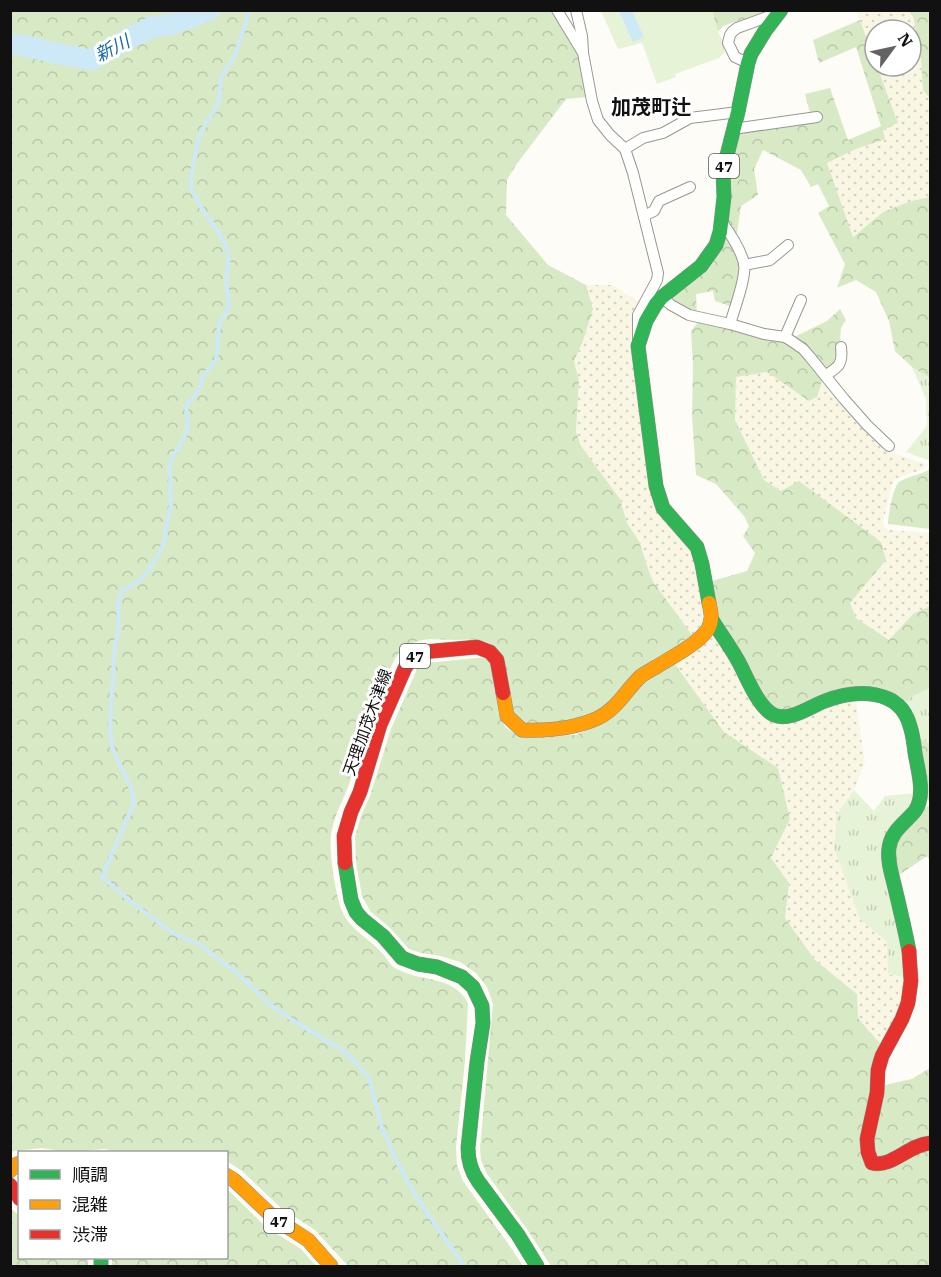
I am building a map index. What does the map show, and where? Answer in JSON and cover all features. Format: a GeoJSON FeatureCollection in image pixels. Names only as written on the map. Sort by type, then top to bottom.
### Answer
{"type":"FeatureCollection","features":[{"type":"Feature","properties":{"kind":"main road","name":"47"},"geometry":{"type":"LineString","coordinates":[[712,620],[697,548],[663,508],[656,486],[638,346],[646,321],[656,304],[701,266],[716,245],[722,221],[723,171],[748,63],[751,54],[779,10]]}},
{"type":"Feature","properties":{"kind":"main road"},"geometry":{"type":"LineString","coordinates":[[712,620],[737,658],[763,705],[775,716],[789,716],[829,699],[870,694],[885,697],[898,704],[909,722],[918,774],[919,804],[892,837],[889,848],[911,967],[910,994],[904,1013],[877,1072],[877,1093],[867,1145],[872,1163],[876,1165],[885,1164],[921,1143],[930,1143]]}},
{"type":"Feature","properties":{"kind":"main road","name":"天理加茂木津線"},"geometry":{"type":"LineString","coordinates":[[537,1266],[518,1235],[478,1181],[469,1162],[468,1148],[483,1023],[482,1006],[477,992],[468,981],[456,973],[402,958],[383,936],[356,912],[351,900],[345,863],[346,828],[360,792],[380,725],[408,661],[423,652],[477,647],[490,652],[497,660],[507,716],[522,730],[543,731],[576,726],[600,717],[615,706],[641,676],[697,640],[707,630],[712,620]]}},
{"type":"Feature","properties":{"kind":"main road","name":"47"},"geometry":{"type":"LineString","coordinates":[[228,1176],[274,1218],[308,1240],[330,1266]]}},
{"type":"Feature","properties":{"kind":"street"},"geometry":{"type":"LineString","coordinates":[[557,10],[583,53]]}},
{"type":"Feature","properties":{"kind":"street"},"geometry":{"type":"LineString","coordinates":[[576,10],[592,101],[598,120],[625,149],[658,273],[657,280],[638,315],[638,346]]}},
{"type":"Feature","properties":{"kind":"street"},"geometry":{"type":"LineString","coordinates":[[748,63],[735,57],[729,43],[730,35],[737,28],[779,10]]}},
{"type":"Feature","properties":{"kind":"street"},"geometry":{"type":"LineString","coordinates":[[625,149],[643,138],[663,133],[690,118],[738,112]]}},
{"type":"Feature","properties":{"kind":"street"},"geometry":{"type":"LineString","coordinates":[[733,129],[817,117]]}},
{"type":"Feature","properties":{"kind":"street"},"geometry":{"type":"LineString","coordinates":[[644,216],[654,211],[659,201],[690,187]]}},
{"type":"Feature","properties":{"kind":"street"},"geometry":{"type":"LineString","coordinates":[[722,221],[744,265],[730,324]]}},
{"type":"Feature","properties":{"kind":"street"},"geometry":{"type":"LineString","coordinates":[[744,265],[770,260],[788,245]]}},
{"type":"Feature","properties":{"kind":"street"},"geometry":{"type":"LineString","coordinates":[[662,297],[689,315],[785,338],[803,350],[867,425],[889,446]]}},
{"type":"Feature","properties":{"kind":"street"},"geometry":{"type":"LineString","coordinates":[[785,338],[801,300]]}},
{"type":"Feature","properties":{"kind":"street"},"geometry":{"type":"LineString","coordinates":[[826,375],[837,368],[843,358],[841,348]]}},
{"type":"Feature","properties":{"kind":"shaded area"},"geometry":{"type":"Polygon","coordinates":[[[856,11],[909,11],[913,17],[863,18],[863,30],[856,11]]]}},
{"type":"Feature","properties":{"kind":"shaded area"},"geometry":{"type":"Polygon","coordinates":[[[881,78],[922,78],[923,90],[930,99],[930,197],[911,201],[883,212],[852,237],[827,163],[856,149],[885,139],[883,130],[898,123],[881,78]]]}},
{"type":"Feature","properties":{"kind":"shaded area"},"geometry":{"type":"Polygon","coordinates":[[[586,285],[613,285],[639,302],[633,314],[631,346],[649,487],[690,551],[695,566],[704,619],[692,635],[652,580],[639,541],[627,524],[620,499],[581,446],[576,432],[579,380],[574,361],[593,309],[586,285]]]}},
{"type":"Feature","properties":{"kind":"shaded area"},"geometry":{"type":"Polygon","coordinates":[[[767,371],[809,401],[823,377],[888,449],[893,453],[928,465],[921,470],[895,479],[883,522],[884,527],[889,530],[930,533],[930,606],[913,614],[889,640],[856,618],[850,603],[886,560],[764,480],[735,420],[736,377],[767,371]]]}},
{"type":"Feature","properties":{"kind":"shaded area"},"geometry":{"type":"Polygon","coordinates":[[[713,637],[719,638],[830,703],[855,698],[865,762],[854,790],[837,814],[860,919],[887,942],[888,974],[907,978],[906,994],[883,1047],[858,1018],[857,994],[815,960],[785,918],[789,883],[771,859],[790,819],[778,768],[724,732],[674,663],[713,637]]]}},
{"type":"Feature","properties":{"kind":"green space"},"geometry":{"type":"Polygon","coordinates":[[[11,11],[552,11],[579,55],[587,97],[566,99],[516,165],[507,180],[506,215],[548,265],[586,285],[593,309],[574,361],[579,380],[576,432],[581,446],[620,499],[627,523],[639,541],[652,580],[692,635],[637,670],[610,701],[597,711],[574,720],[543,724],[525,723],[514,713],[504,658],[489,643],[477,640],[433,639],[413,643],[400,652],[391,667],[368,722],[331,834],[335,886],[342,911],[351,925],[395,968],[454,987],[468,1003],[465,1061],[456,1147],[457,1165],[463,1181],[523,1266],[348,1266],[315,1230],[281,1208],[242,1171],[228,1162],[228,1151],[113,1151],[105,1149],[61,1151],[42,1148],[11,1153],[11,11]]]}},
{"type":"Feature","properties":{"kind":"green space"},"geometry":{"type":"Polygon","coordinates":[[[601,11],[712,11],[718,32],[725,45],[724,53],[719,58],[675,74],[676,77],[657,84],[642,43],[618,49],[601,11]]]}},
{"type":"Feature","properties":{"kind":"green space"},"geometry":{"type":"Polygon","coordinates":[[[712,11],[767,11],[723,26],[718,32],[712,11]]]}},
{"type":"Feature","properties":{"kind":"green space"},"geometry":{"type":"Polygon","coordinates":[[[909,11],[930,11],[930,99],[923,90],[923,18],[913,17],[909,11]]]}},
{"type":"Feature","properties":{"kind":"green space"},"geometry":{"type":"Polygon","coordinates":[[[860,20],[863,28],[863,69],[856,47],[819,63],[813,40],[860,20]]]}},
{"type":"Feature","properties":{"kind":"green space"},"geometry":{"type":"Polygon","coordinates":[[[866,78],[881,78],[898,123],[883,130],[885,139],[856,149],[827,163],[853,237],[883,212],[911,201],[930,197],[930,378],[912,367],[895,351],[889,321],[876,292],[856,280],[837,288],[845,264],[818,213],[829,206],[818,184],[811,187],[801,170],[763,150],[754,169],[758,195],[741,206],[736,240],[727,225],[729,171],[736,135],[812,121],[805,94],[830,88],[848,140],[881,126],[866,78]]]}},
{"type":"Feature","properties":{"kind":"green space"},"geometry":{"type":"Polygon","coordinates":[[[726,235],[742,265],[733,307],[715,301],[713,291],[696,294],[697,315],[673,303],[674,296],[713,262],[726,235]]]}},
{"type":"Feature","properties":{"kind":"green space"},"geometry":{"type":"Polygon","coordinates":[[[840,309],[846,320],[841,328],[839,351],[836,362],[825,371],[792,338],[827,321],[840,309]]]}},
{"type":"Feature","properties":{"kind":"green space"},"geometry":{"type":"Polygon","coordinates":[[[699,321],[784,340],[802,351],[823,377],[817,397],[809,401],[767,372],[736,377],[735,420],[764,480],[781,491],[799,481],[881,542],[886,560],[850,603],[856,618],[889,640],[913,614],[930,606],[930,688],[901,702],[887,693],[788,713],[772,710],[719,622],[712,581],[747,571],[755,553],[743,536],[749,526],[744,516],[716,484],[696,475],[692,415],[691,331],[699,321]]]}},
{"type":"Feature","properties":{"kind":"green space"},"geometry":{"type":"Polygon","coordinates":[[[912,367],[930,378],[930,461],[906,452],[927,426],[926,399],[912,367]]]}},
{"type":"Feature","properties":{"kind":"green space"},"geometry":{"type":"Polygon","coordinates":[[[930,469],[930,529],[888,524],[893,495],[899,482],[930,469]]]}},
{"type":"Feature","properties":{"kind":"green space"},"geometry":{"type":"Polygon","coordinates":[[[487,657],[490,659],[499,716],[506,728],[519,736],[576,735],[603,722],[639,686],[674,663],[724,732],[778,768],[790,819],[771,858],[789,883],[785,918],[815,960],[857,994],[858,1018],[883,1047],[869,1165],[930,1147],[930,1266],[551,1266],[487,1174],[481,1160],[480,1149],[493,1004],[487,987],[476,973],[460,962],[409,949],[370,911],[362,896],[356,862],[355,837],[361,816],[370,796],[391,729],[417,669],[426,663],[487,657]]]}},
{"type":"Feature","properties":{"kind":"green space"},"geometry":{"type":"Polygon","coordinates":[[[930,688],[930,744],[917,736],[901,702],[930,688]]]}},
{"type":"Feature","properties":{"kind":"green space"},"geometry":{"type":"Polygon","coordinates":[[[917,736],[930,744],[930,800],[923,802],[917,736]]]}},
{"type":"Feature","properties":{"kind":"green space"},"geometry":{"type":"Polygon","coordinates":[[[854,790],[874,811],[885,796],[917,793],[916,803],[894,827],[907,978],[888,974],[887,942],[860,919],[834,848],[837,814],[854,790]]]}},
{"type":"Feature","properties":{"kind":"green space"},"geometry":{"type":"Polygon","coordinates":[[[930,806],[930,861],[927,856],[896,877],[895,839],[921,807],[930,806]]]}},
{"type":"Feature","properties":{"kind":"green space"},"geometry":{"type":"Polygon","coordinates":[[[930,1068],[930,1140],[876,1162],[872,1154],[880,1086],[912,1079],[930,1068]]]}},
{"type":"Feature","properties":{"kind":"green space"},"geometry":{"type":"Polygon","coordinates":[[[228,1190],[266,1227],[301,1249],[316,1266],[112,1266],[112,1259],[228,1259],[228,1190]]]}},
{"type":"Feature","properties":{"kind":"green space"},"geometry":{"type":"Polygon","coordinates":[[[11,1208],[18,1215],[18,1259],[88,1259],[88,1266],[11,1266],[11,1208]]]}},
{"type":"Feature","properties":{"kind":"water"},"geometry":{"type":"Polygon","coordinates":[[[619,11],[632,11],[644,37],[633,42],[619,11]]]}},
{"type":"Feature","properties":{"kind":"waterway","name":"新川"},"geometry":{"type":"LineString","coordinates":[[10,44],[91,60],[152,27],[173,24],[210,10]]}},
{"type":"Feature","properties":{"kind":"waterway"},"geometry":{"type":"LineString","coordinates":[[250,10],[235,55],[221,77],[219,100],[215,110],[199,137],[191,176],[191,189],[226,246],[229,256],[226,281],[229,302],[226,313],[219,324],[216,361],[204,375],[198,391],[186,406],[188,427],[172,458],[170,467],[171,505],[165,530],[166,537],[149,570],[140,580],[122,591],[118,605],[119,629],[115,645],[110,724],[112,747],[132,791],[134,803],[102,877],[173,933],[199,944],[237,973],[274,1008],[340,1048],[352,1058],[369,1078],[382,1128],[396,1160],[416,1196],[464,1266]]}},
{"type":"Feature","properties":{"kind":"traffic: fast"},"geometry":{"type":"LineString","coordinates":[[709,603],[697,547],[663,508],[656,486],[638,346],[646,321],[656,304],[701,266],[716,245],[720,232],[724,197],[723,171],[748,63],[765,31],[781,10]]}},
{"type":"Feature","properties":{"kind":"traffic: fast"},"geometry":{"type":"LineString","coordinates":[[712,620],[737,659],[757,698],[774,715],[780,717],[793,715],[825,701],[850,694],[887,698],[897,704],[905,714],[913,736],[921,790],[915,811],[892,837],[889,853],[890,868],[909,951]]}},
{"type":"Feature","properties":{"kind":"traffic: fast"},"geometry":{"type":"LineString","coordinates":[[345,863],[351,900],[356,912],[383,936],[402,958],[418,964],[437,967],[462,977],[473,987],[482,1006],[483,1023],[468,1148],[469,1161],[478,1181],[518,1235],[537,1266]]}},
{"type":"Feature","properties":{"kind":"traffic: fast"},"geometry":{"type":"LineString","coordinates":[[101,1259],[101,1266]]}},
{"type":"Feature","properties":{"kind":"traffic: slow"},"geometry":{"type":"LineString","coordinates":[[503,693],[507,716],[522,730],[561,728],[580,725],[598,718],[616,704],[641,676],[704,635],[711,622],[709,603]]}},
{"type":"Feature","properties":{"kind":"traffic: slow"},"geometry":{"type":"LineString","coordinates":[[10,1171],[18,1164]]}},
{"type":"Feature","properties":{"kind":"traffic: slow"},"geometry":{"type":"LineString","coordinates":[[228,1176],[274,1218],[308,1240],[331,1266]]}},
{"type":"Feature","properties":{"kind":"traffic: jam"},"geometry":{"type":"LineString","coordinates":[[345,863],[344,836],[351,812],[360,792],[380,725],[405,668],[412,658],[423,652],[477,647],[490,652],[497,660],[503,693]]}},
{"type":"Feature","properties":{"kind":"traffic: jam"},"geometry":{"type":"LineString","coordinates":[[909,951],[911,981],[908,1003],[882,1056],[878,1070],[877,1093],[867,1139],[868,1152],[872,1163],[879,1164],[930,1143]]}},
{"type":"Feature","properties":{"kind":"traffic: jam"},"geometry":{"type":"LineString","coordinates":[[10,1185],[18,1196]]}},
{"type":"Feature","properties":{"kind":"district","name":"加茂町辻"},"geometry":{"type":"Point","coordinates":[651,106]}}]}
